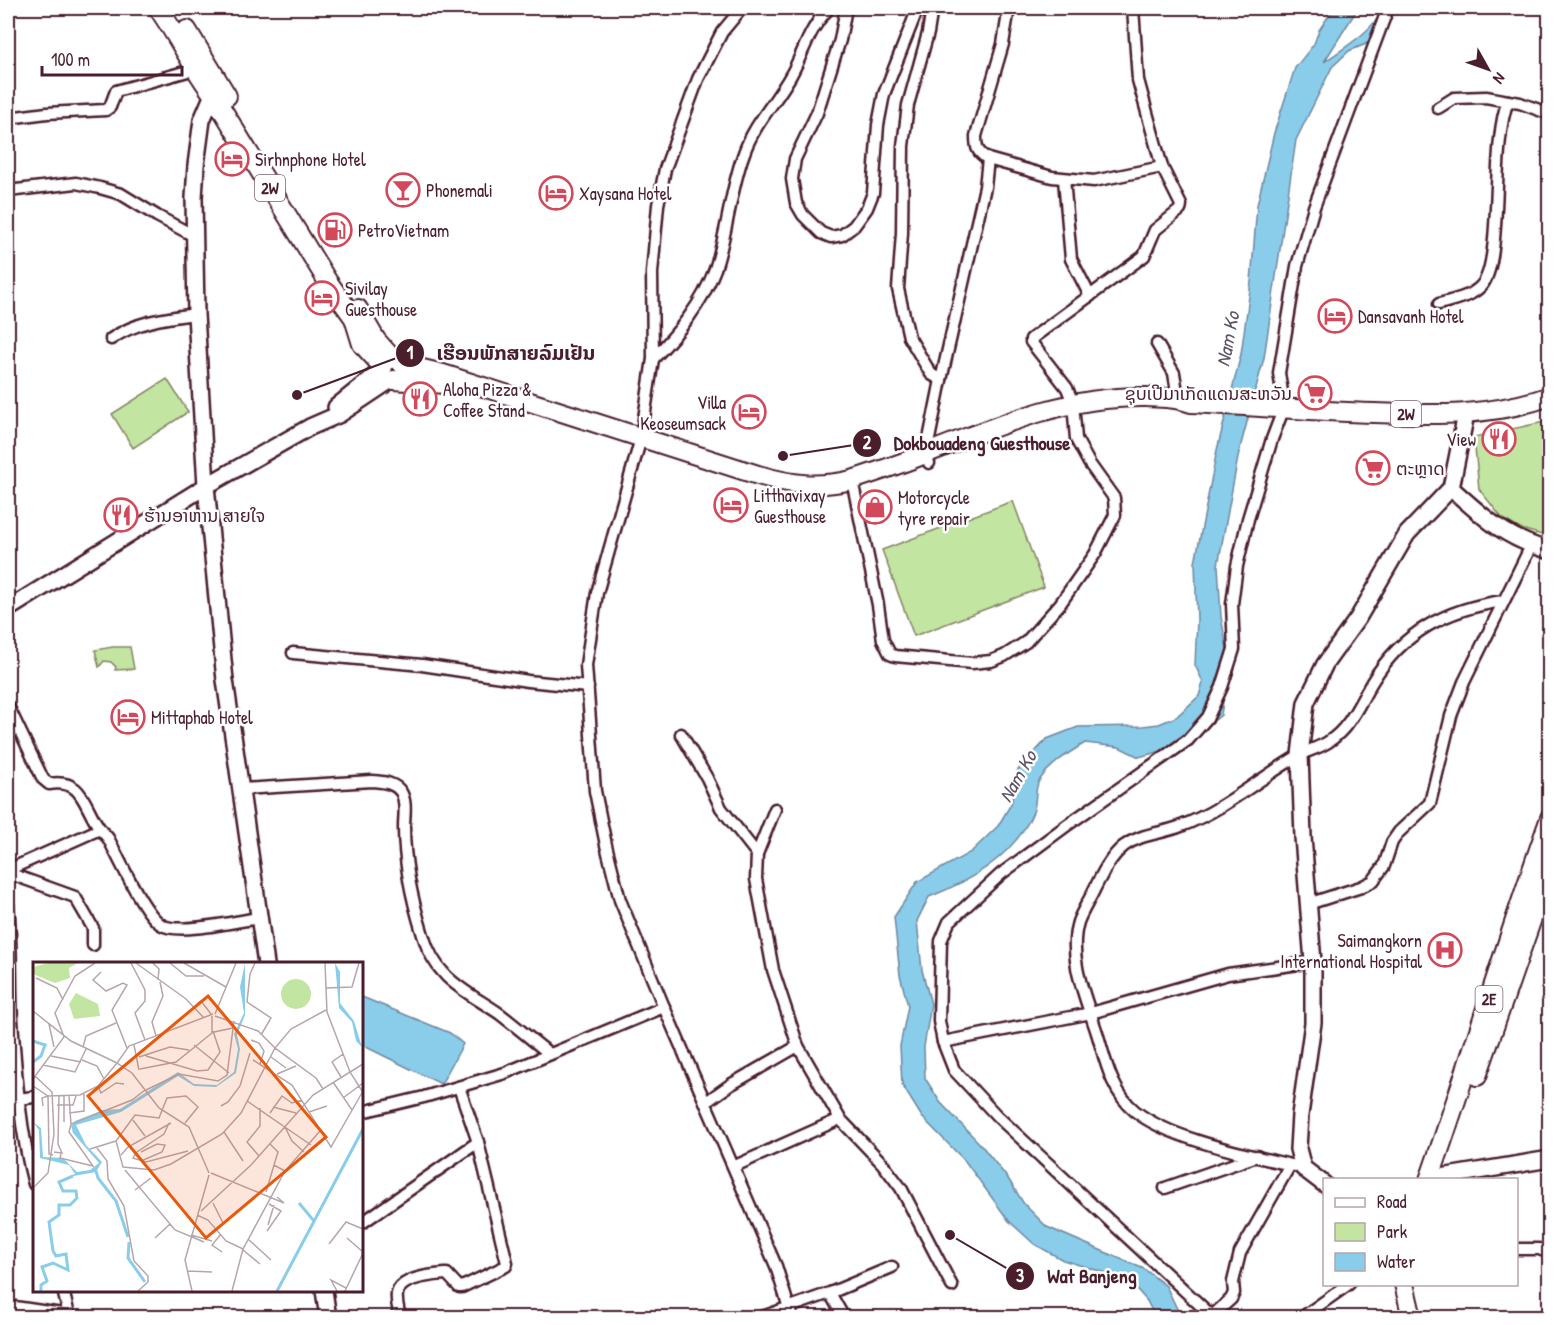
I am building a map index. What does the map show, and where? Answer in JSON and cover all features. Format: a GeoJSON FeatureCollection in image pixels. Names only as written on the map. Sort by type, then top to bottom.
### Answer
{"type":"FeatureCollection","features":[{"type":"Feature","properties":{"kind":"highway","name":"2W"},"geometry":{"type":"LineString","coordinates":[[158,8],[215,88],[328,282],[354,318],[362,344],[391,370],[441,378],[640,443],[787,483],[808,486],[853,486],[927,458],[989,428],[1026,416],[1073,408],[1178,409],[1191,402],[1282,410],[1466,414],[1502,410],[1544,400]]}},
{"type":"Feature","properties":{"kind":"highway","name":"2W"},"geometry":{"type":"LineString","coordinates":[[171,8],[200,65]]}},
{"type":"Feature","properties":{"kind":"highway","name":"2E"},"geometry":{"type":"LineString","coordinates":[[1507,967],[1550,818]]}},
{"type":"Feature","properties":{"kind":"highway","name":"2E"},"geometry":{"type":"LineString","coordinates":[[1436,1178],[1464,1080],[1550,862]]}},
{"type":"Feature","properties":{"kind":"highway"},"geometry":{"type":"LineString","coordinates":[[1404,1286],[1412,1317]]}},
{"type":"Feature","properties":{"kind":"highway"},"geometry":{"type":"LineString","coordinates":[[1412,1317],[1414,1286]]}},
{"type":"Feature","properties":{"kind":"street"},"geometry":{"type":"LineString","coordinates":[[742,8],[722,32],[698,79],[665,169],[658,205],[652,273],[653,359],[640,443],[597,593],[586,665],[595,791],[620,900],[777,1266],[790,1312]]}},
{"type":"Feature","properties":{"kind":"street"},"geometry":{"type":"LineString","coordinates":[[653,359],[675,336],[702,297],[715,268],[744,154],[753,133],[793,72],[811,31],[829,8]]}},
{"type":"Feature","properties":{"kind":"street"},"geometry":{"type":"LineString","coordinates":[[846,8],[840,40],[820,102],[795,159],[792,179],[796,203],[803,215],[821,233],[831,237],[842,235],[854,226],[867,208],[873,194],[878,125],[884,94],[918,8]]}},
{"type":"Feature","properties":{"kind":"street"},"geometry":{"type":"LineString","coordinates":[[932,8],[907,115],[903,146],[902,233],[898,289],[909,337],[931,374],[940,380]]}},
{"type":"Feature","properties":{"kind":"street"},"geometry":{"type":"LineString","coordinates":[[1009,8],[1003,44],[976,135],[975,148],[979,154],[988,159],[1064,179],[1094,181],[1162,167]]}},
{"type":"Feature","properties":{"kind":"street"},"geometry":{"type":"LineString","coordinates":[[853,486],[883,640],[890,654],[895,656],[937,662],[972,663],[991,662],[1004,656],[1026,642],[1060,604],[1095,554],[1115,515],[1114,498],[1089,463],[1076,439],[1073,408],[1068,388],[1031,342],[1031,339],[1144,256],[1155,231],[1180,210],[1181,206],[1162,167],[1138,80],[1133,8]]}},
{"type":"Feature","properties":{"kind":"street"},"geometry":{"type":"LineString","coordinates":[[1388,8],[1314,207],[1297,266],[1279,373],[1282,410],[1248,519],[1237,566],[1232,604],[1234,649],[1222,687],[1208,717],[1188,740],[1001,874],[949,922],[941,941],[939,1021],[943,1042],[954,1070],[997,1116],[1213,1317],[1234,1293],[1233,1282],[1240,1253],[1296,1166],[1300,1115],[1313,1023],[1313,962],[1303,837],[1300,755],[1306,703],[1325,664],[1358,618],[1407,534],[1450,488],[1466,414]]}},
{"type":"Feature","properties":{"kind":"street"},"geometry":{"type":"LineString","coordinates":[[8,118],[47,113],[106,110],[110,107],[116,91],[200,65]]}},
{"type":"Feature","properties":{"kind":"street"},"geometry":{"type":"LineString","coordinates":[[215,88],[201,120],[194,198],[196,314],[206,486],[225,680],[266,962]]}},
{"type":"Feature","properties":{"kind":"street"},"geometry":{"type":"LineString","coordinates":[[1438,108],[1454,98],[1486,97],[1550,114]]}},
{"type":"Feature","properties":{"kind":"street"},"geometry":{"type":"LineString","coordinates":[[1439,304],[1470,295],[1483,285],[1493,256],[1498,146],[1503,112],[1508,101]]}},
{"type":"Feature","properties":{"kind":"street"},"geometry":{"type":"LineString","coordinates":[[927,458],[940,380],[985,187],[988,159]]}},
{"type":"Feature","properties":{"kind":"street"},"geometry":{"type":"LineString","coordinates":[[1064,179],[1071,259],[1090,296]]}},
{"type":"Feature","properties":{"kind":"street"},"geometry":{"type":"LineString","coordinates":[[8,191],[76,183],[100,188],[121,194],[196,237]]}},
{"type":"Feature","properties":{"kind":"street"},"geometry":{"type":"LineString","coordinates":[[111,339],[123,331],[158,318],[196,314]]}},
{"type":"Feature","properties":{"kind":"street"},"geometry":{"type":"LineString","coordinates":[[1157,344],[1191,402]]}},
{"type":"Feature","properties":{"kind":"street"},"geometry":{"type":"LineString","coordinates":[[8,609],[206,486],[310,427],[340,414],[391,370]]}},
{"type":"Feature","properties":{"kind":"street"},"geometry":{"type":"LineString","coordinates":[[1450,488],[1496,528],[1531,546],[1550,551]]}},
{"type":"Feature","properties":{"kind":"street"},"geometry":{"type":"LineString","coordinates":[[1308,904],[1362,887],[1373,880],[1384,867],[1392,842],[1399,832],[1430,803],[1451,716],[1464,682],[1531,546]]}},
{"type":"Feature","properties":{"kind":"street"},"geometry":{"type":"LineString","coordinates":[[1323,1183],[1296,1166],[1175,1132],[1136,1111],[1112,1081],[1091,1013],[1075,959],[1078,923],[1110,862],[1124,846],[1151,832],[1180,827],[1214,810],[1300,755],[1327,743],[1350,721],[1374,679],[1399,647],[1413,634],[1444,616],[1474,605],[1503,601]]}},
{"type":"Feature","properties":{"kind":"street"},"geometry":{"type":"LineString","coordinates":[[293,653],[422,665],[528,681],[588,687]]}},
{"type":"Feature","properties":{"kind":"street"},"geometry":{"type":"LineString","coordinates":[[8,706],[43,779],[49,784],[62,782],[70,784],[79,791],[152,916],[163,926],[187,929],[258,918]]}},
{"type":"Feature","properties":{"kind":"street"},"geometry":{"type":"LineString","coordinates":[[681,734],[707,777],[721,808],[757,854]]}},
{"type":"Feature","properties":{"kind":"street"},"geometry":{"type":"LineString","coordinates":[[242,789],[372,781],[396,787],[405,802],[406,873],[423,936],[432,956],[457,987],[501,1015],[550,1054]]}},
{"type":"Feature","properties":{"kind":"street"},"geometry":{"type":"LineString","coordinates":[[775,809],[757,854],[756,879],[773,970],[798,1046],[840,1119],[882,1163],[901,1188],[952,1286]]}},
{"type":"Feature","properties":{"kind":"street"},"geometry":{"type":"LineString","coordinates":[[8,872],[100,830]]}},
{"type":"Feature","properties":{"kind":"street"},"geometry":{"type":"LineString","coordinates":[[8,872],[75,897],[93,928],[93,945]]}},
{"type":"Feature","properties":{"kind":"street"},"geometry":{"type":"LineString","coordinates":[[8,904],[12,1020],[18,1099],[33,1177]]}},
{"type":"Feature","properties":{"kind":"street"},"geometry":{"type":"LineString","coordinates":[[943,1042],[1091,1013],[1228,974],[1313,962]]}},
{"type":"Feature","properties":{"kind":"street"},"geometry":{"type":"LineString","coordinates":[[363,1112],[424,1097],[505,1073],[664,1007]]}},
{"type":"Feature","properties":{"kind":"street"},"geometry":{"type":"LineString","coordinates":[[706,1102],[730,1085],[798,1046]]}},
{"type":"Feature","properties":{"kind":"street"},"geometry":{"type":"LineString","coordinates":[[395,1317],[399,1313],[396,1296],[398,1290],[412,1279],[447,1274],[459,1287],[462,1287],[506,1266],[507,1263],[478,1142],[459,1087]]}},
{"type":"Feature","properties":{"kind":"street"},"geometry":{"type":"LineString","coordinates":[[18,1099],[33,1097]]}},
{"type":"Feature","properties":{"kind":"street"},"geometry":{"type":"LineString","coordinates":[[735,1166],[840,1119]]}},
{"type":"Feature","properties":{"kind":"street"},"geometry":{"type":"LineString","coordinates":[[363,1222],[478,1142]]}},
{"type":"Feature","properties":{"kind":"street"},"geometry":{"type":"LineString","coordinates":[[1165,1188],[1257,1156]]}},
{"type":"Feature","properties":{"kind":"street"},"geometry":{"type":"LineString","coordinates":[[1442,1178],[1550,1160]]}},
{"type":"Feature","properties":{"kind":"street"},"geometry":{"type":"LineString","coordinates":[[1518,1249],[1539,1249],[1550,1253]]}},
{"type":"Feature","properties":{"kind":"street"},"geometry":{"type":"LineString","coordinates":[[759,1317],[790,1312],[892,1267]]}},
{"type":"Feature","properties":{"kind":"street"},"geometry":{"type":"LineString","coordinates":[[1301,1317],[1346,1286]]}},
{"type":"Feature","properties":{"kind":"street"},"geometry":{"type":"LineString","coordinates":[[8,1306],[71,1316],[64,1292]]}},
{"type":"Feature","properties":{"kind":"street"},"geometry":{"type":"LineString","coordinates":[[324,1292],[328,1317]]}},
{"type":"Feature","properties":{"kind":"street"},"geometry":{"type":"LineString","coordinates":[[830,1293],[844,1317]]}},
{"type":"Feature","properties":{"kind":"green space"},"geometry":{"type":"Polygon","coordinates":[[[167,379],[188,412],[133,448],[112,414],[167,379]]]}},
{"type":"Feature","properties":{"kind":"green space"},"geometry":{"type":"Polygon","coordinates":[[[1550,421],[1549,537],[1518,528],[1502,518],[1479,489],[1474,437],[1550,421]]]}},
{"type":"Feature","properties":{"kind":"green space"},"geometry":{"type":"Polygon","coordinates":[[[1013,501],[1044,587],[914,636],[882,550],[1013,501]]]}},
{"type":"Feature","properties":{"kind":"green space"},"geometry":{"type":"Polygon","coordinates":[[[130,647],[134,669],[115,670],[116,667],[111,662],[104,661],[99,667],[95,650],[130,647]]]}},
{"type":"Feature","properties":{"kind":"water","name":"Nam Ko"},"geometry":{"type":"Polygon","coordinates":[[[1334,8],[1358,8],[1324,62],[1365,32],[1384,8],[1387,22],[1366,44],[1349,51],[1332,67],[1296,140],[1264,358],[1239,452],[1218,565],[1221,617],[1229,660],[1221,715],[1209,725],[1165,750],[1139,757],[1119,747],[1085,743],[1066,755],[1054,764],[1039,781],[1033,812],[1015,842],[976,875],[929,897],[917,921],[922,970],[931,1004],[924,1047],[925,1078],[940,1102],[982,1146],[1009,1180],[1024,1204],[1047,1227],[1144,1269],[1166,1286],[1181,1317],[1155,1317],[1147,1301],[1131,1283],[1063,1260],[1034,1244],[1009,1221],[965,1161],[922,1117],[902,1085],[900,1046],[908,1006],[900,975],[894,917],[917,882],[971,852],[998,826],[1011,804],[1017,771],[1047,739],[1078,727],[1159,724],[1176,717],[1199,696],[1203,682],[1195,665],[1197,620],[1195,563],[1217,450],[1241,354],[1251,282],[1257,205],[1274,133],[1295,68],[1314,44],[1319,30],[1334,8]]]}},
{"type":"Feature","properties":{"kind":"water"},"geometry":{"type":"Polygon","coordinates":[[[363,997],[450,1033],[463,1044],[441,1084],[363,1045],[363,997]]]}},
{"type":"Feature","properties":{"kind":"place","name":"Sirhnphone Hotel"},"geometry":{"type":"Point","coordinates":[232,159]}},
{"type":"Feature","properties":{"kind":"place","name":"Phonemali"},"geometry":{"type":"Point","coordinates":[403,190]}},
{"type":"Feature","properties":{"kind":"place","name":"Xaysana Hotel"},"geometry":{"type":"Point","coordinates":[556,193]}},
{"type":"Feature","properties":{"kind":"place","name":"PetroVietnam"},"geometry":{"type":"Point","coordinates":[335,230]}},
{"type":"Feature","properties":{"kind":"place","name":"Sivilay Guesthouse"},"geometry":{"type":"Point","coordinates":[322,298]}},
{"type":"Feature","properties":{"kind":"place","name":"Dansavanh Hotel"},"geometry":{"type":"Point","coordinates":[1335,316]}},
{"type":"Feature","properties":{"kind":"place","name":"ຊຸບເປີມາເກັດແດນສະຫວັນ"},"geometry":{"type":"Point","coordinates":[1315,393]}},
{"type":"Feature","properties":{"kind":"place","name":"ເຮືອນພັກສາຍລົມເຢັນ"},"geometry":{"type":"Point","coordinates":[297,395]}},
{"type":"Feature","properties":{"kind":"place","name":"Aloha Pizza & Coffee Stand"},"geometry":{"type":"Point","coordinates":[420,399]}},
{"type":"Feature","properties":{"kind":"place","name":"Villa Keoseumsack"},"geometry":{"type":"Point","coordinates":[749,412]}},
{"type":"Feature","properties":{"kind":"place","name":"View"},"geometry":{"type":"Point","coordinates":[1499,439]}},
{"type":"Feature","properties":{"kind":"place","name":"Dokbouadeng Guesthouse"},"geometry":{"type":"Point","coordinates":[783,456]}},
{"type":"Feature","properties":{"kind":"place","name":"ຕະຫຼາດ"},"geometry":{"type":"Point","coordinates":[1373,468]}},
{"type":"Feature","properties":{"kind":"place","name":"Litthavixay Guesthouse"},"geometry":{"type":"Point","coordinates":[731,505]}},
{"type":"Feature","properties":{"kind":"place","name":"Motorcycle tyre repair"},"geometry":{"type":"Point","coordinates":[875,507]}},
{"type":"Feature","properties":{"kind":"place","name":"ຮ້ານອາຫານ ສາຍໃຈ"},"geometry":{"type":"Point","coordinates":[121,515]}},
{"type":"Feature","properties":{"kind":"place","name":"Mittaphab Hotel"},"geometry":{"type":"Point","coordinates":[128,717]}},
{"type":"Feature","properties":{"kind":"place","name":"Saimangkorn International Hospital"},"geometry":{"type":"Point","coordinates":[1445,950]}},
{"type":"Feature","properties":{"kind":"place","name":"Wat Banjeng"},"geometry":{"type":"Point","coordinates":[950,1235]}}]}
